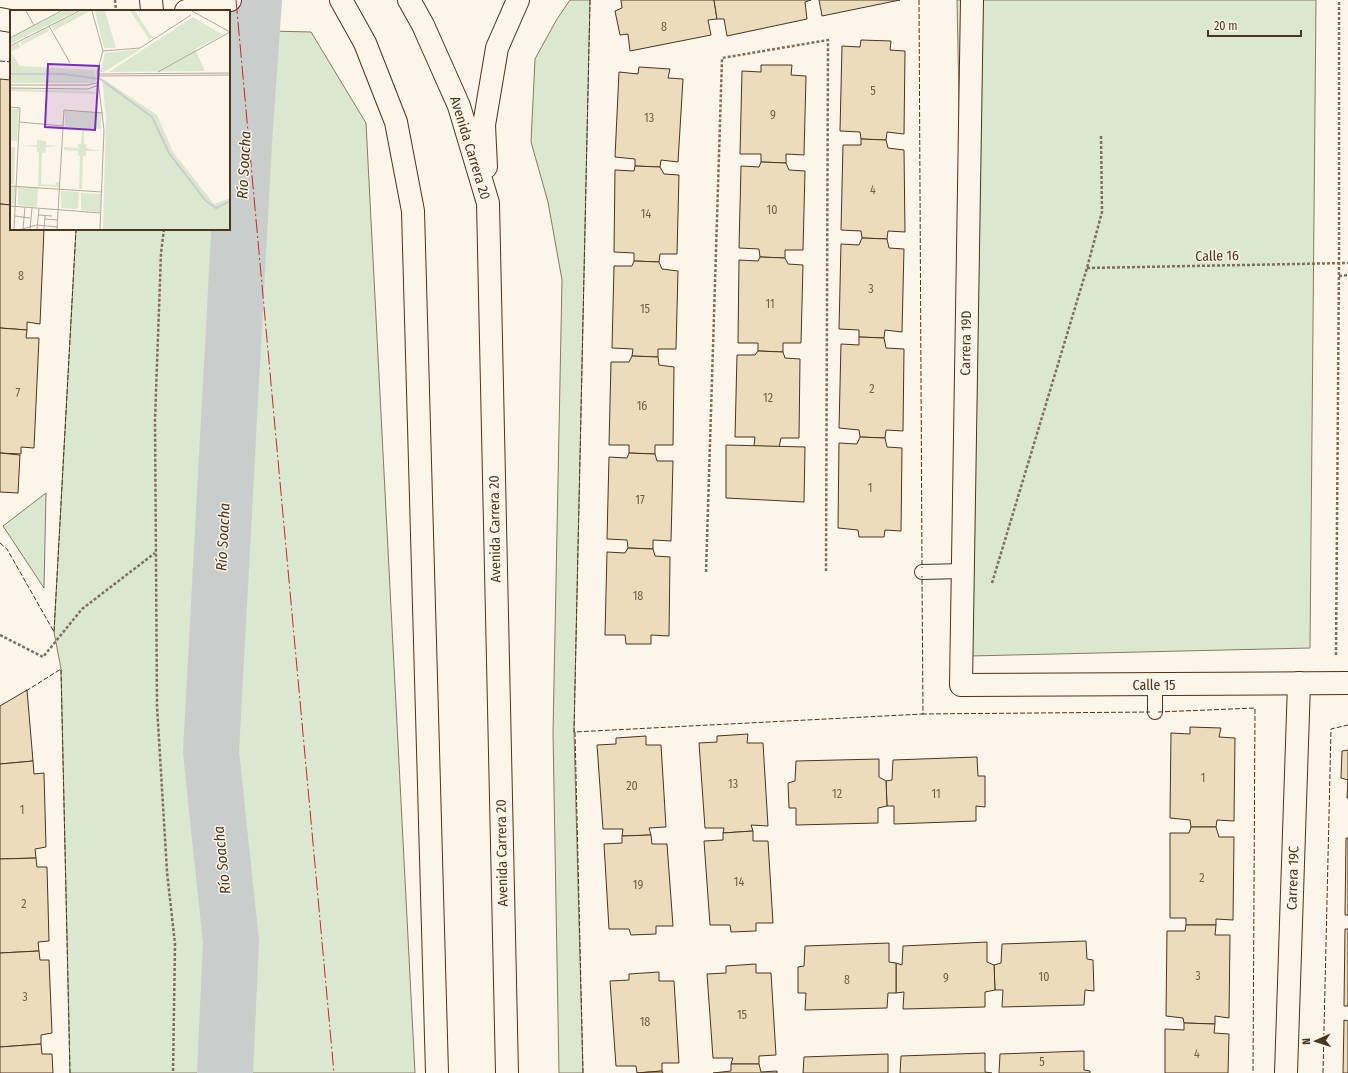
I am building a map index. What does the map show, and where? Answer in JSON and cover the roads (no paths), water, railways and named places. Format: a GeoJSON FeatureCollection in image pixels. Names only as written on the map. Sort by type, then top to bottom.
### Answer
{"type":"FeatureCollection","features":[{"type":"Feature","properties":{"kind":"street"},"geometry":{"type":"LineString","coordinates":[[151,0],[152,10]]}},
{"type":"Feature","properties":{"kind":"street"},"geometry":{"type":"LineString","coordinates":[[341,0],[365,43],[396,122],[413,211],[437,1073]]}},
{"type":"Feature","properties":{"kind":"street","name":"Avenida Carrera 20"},"geometry":{"type":"LineString","coordinates":[[409,0],[423,25],[459,106],[488,202],[507,1073]]}},
{"type":"Feature","properties":{"kind":"street"},"geometry":{"type":"LineString","coordinates":[[488,202],[484,125],[497,48],[518,0]]}},
{"type":"Feature","properties":{"kind":"street","name":"Carrera 19D"},"geometry":{"type":"LineString","coordinates":[[961,686],[972,0]]}},
{"type":"Feature","properties":{"kind":"street"},"geometry":{"type":"LineString","coordinates":[[191,7],[227,1]]}},
{"type":"Feature","properties":{"kind":"street"},"geometry":{"type":"LineString","coordinates":[[0,19],[10,21]]}},
{"type":"Feature","properties":{"kind":"street","name":"Carrera 19C"},"geometry":{"type":"LineString","coordinates":[[1286,1073],[1299,683]]}},
{"type":"Feature","properties":{"kind":"street","name":"Calle 15"},"geometry":{"type":"LineString","coordinates":[[961,686],[1342,683]]}},
{"type":"Feature","properties":{"kind":"lane"},"geometry":{"type":"LineString","coordinates":[[922,572],[962,571]]}},
{"type":"Feature","properties":{"kind":"lane"},"geometry":{"type":"LineString","coordinates":[[1155,685],[1155,712]]}},
{"type":"Feature","properties":{"kind":"waterway","name":"Río Soacha"},"geometry":{"type":"LineString","coordinates":[[225,1073],[231,942],[211,752],[244,142],[254,0]]}}]}
